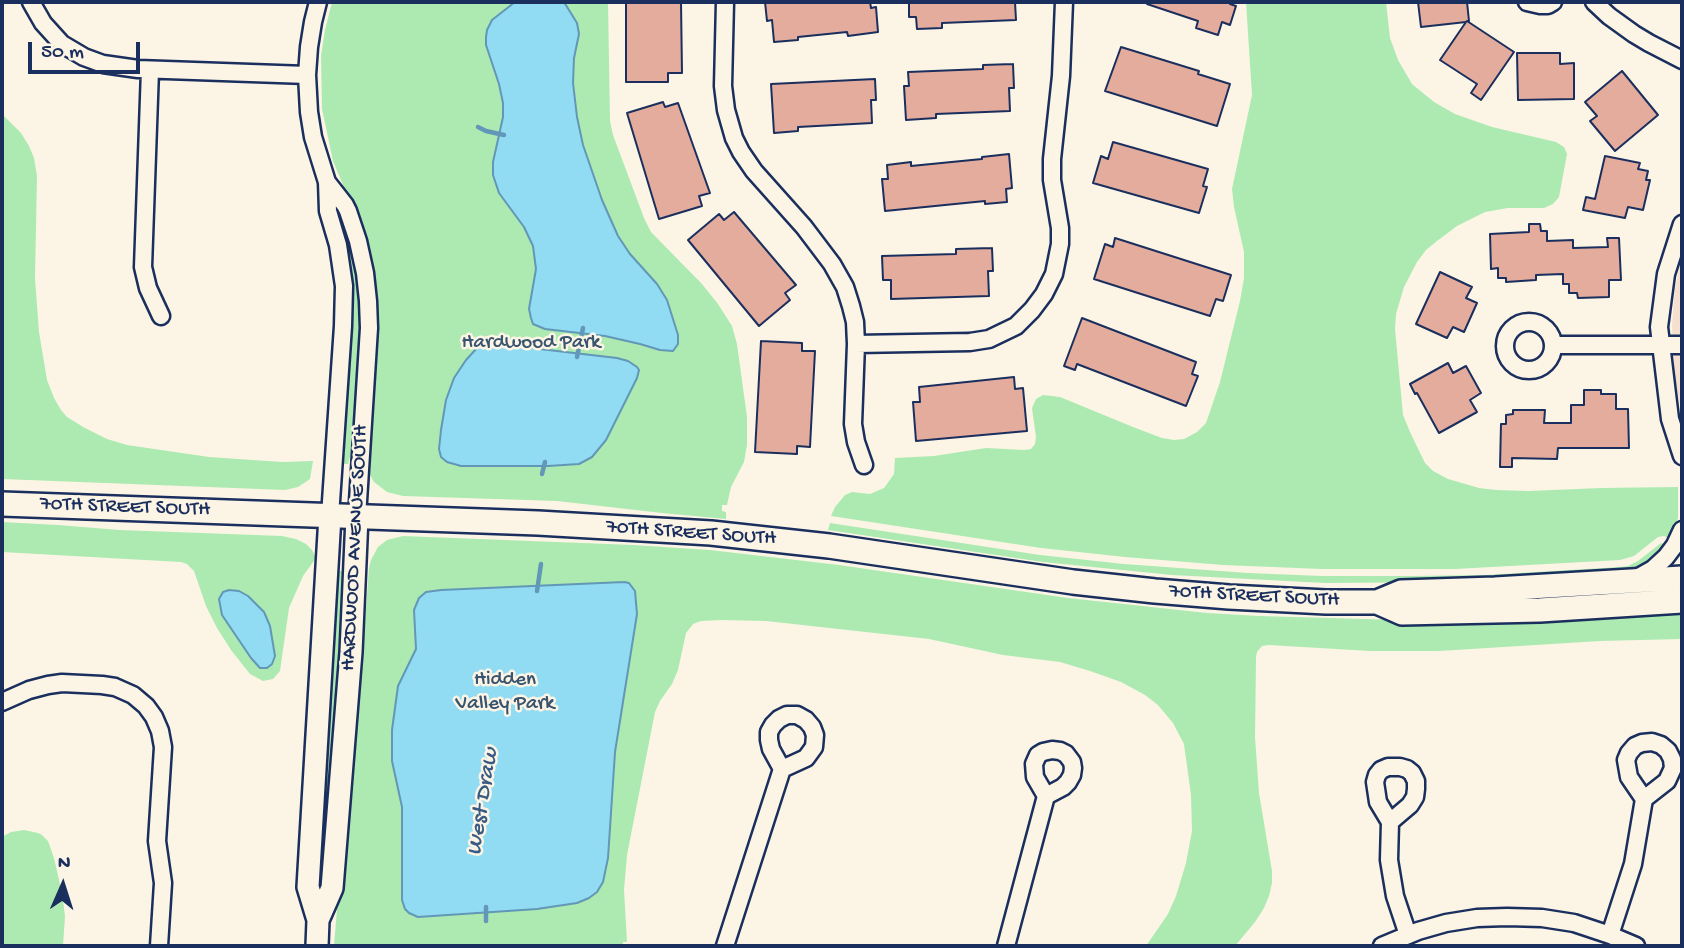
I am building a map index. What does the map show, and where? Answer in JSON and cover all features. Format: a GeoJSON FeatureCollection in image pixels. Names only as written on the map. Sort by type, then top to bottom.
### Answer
{"type":"FeatureCollection","features":[{"type":"Feature","properties":{"kind":"main road","name":"70TH STREET SOUTH"},"geometry":{"type":"LineString","coordinates":[[2,504],[538,523],[711,533],[829,546],[1014,575],[1155,592],[1377,602],[1402,612],[1530,610],[1676,600]]}},
{"type":"Feature","properties":{"kind":"main road","name":"70TH STREET SOUTH"},"geometry":{"type":"LineString","coordinates":[[1377,602],[1401,592],[1682,578]]}},
{"type":"Feature","properties":{"kind":"street"},"geometry":{"type":"LineString","coordinates":[[31,2],[52,34],[73,51],[103,64],[150,70],[307,75]]}},
{"type":"Feature","properties":{"kind":"street","name":"HARDWOOD AVENUE SOUTH"},"geometry":{"type":"LineString","coordinates":[[317,946],[318,920],[308,887],[344,286],[338,245],[328,211],[327,182],[313,138],[309,112],[309,47],[318,2]]}},
{"type":"Feature","properties":{"kind":"street"},"geometry":{"type":"LineString","coordinates":[[725,2],[723,86],[734,138],[754,171],[804,227],[836,270],[851,306],[856,344],[853,424],[864,465]]}},
{"type":"Feature","properties":{"kind":"street"},"geometry":{"type":"LineString","coordinates":[[856,344],[970,342],[989,339],[1016,326],[1044,294],[1054,274],[1060,244],[1052,159],[1064,2]]}},
{"type":"Feature","properties":{"kind":"street"},"geometry":{"type":"LineString","coordinates":[[1527,2],[1543,5],[1553,2]]}},
{"type":"Feature","properties":{"kind":"street"},"geometry":{"type":"LineString","coordinates":[[1594,2],[1649,44],[1682,60]]}},
{"type":"Feature","properties":{"kind":"street"},"geometry":{"type":"LineString","coordinates":[[150,70],[143,267],[148,288],[161,316]]}},
{"type":"Feature","properties":{"kind":"street","name":"HARDWOOD AVENUE SOUTH"},"geometry":{"type":"LineString","coordinates":[[318,920],[332,888],[351,652],[369,328],[365,273],[358,241],[345,205],[327,182]]}},
{"type":"Feature","properties":{"kind":"street"},"geometry":{"type":"LineString","coordinates":[[1682,224],[1667,274],[1659,327],[1670,419],[1682,456]]}},
{"type":"Feature","properties":{"kind":"street"},"geometry":{"type":"LineString","coordinates":[[1553,345],[1682,345]]}},
{"type":"Feature","properties":{"kind":"street"},"geometry":{"type":"LineString","coordinates":[[1629,581],[1658,565],[1672,549],[1682,530]]}},
{"type":"Feature","properties":{"kind":"street"},"geometry":{"type":"LineString","coordinates":[[2,702],[36,688],[62,683],[115,687],[133,695],[146,706],[159,727],[163,747],[157,835],[163,883],[159,946]]}},
{"type":"Feature","properties":{"kind":"street"},"geometry":{"type":"LineString","coordinates":[[725,946],[782,769]]}},
{"type":"Feature","properties":{"kind":"street"},"geometry":{"type":"LineString","coordinates":[[1006,946],[1046,796]]}},
{"type":"Feature","properties":{"kind":"street"},"geometry":{"type":"LineString","coordinates":[[1610,935],[1633,864],[1644,799]]}},
{"type":"Feature","properties":{"kind":"street"},"geometry":{"type":"LineString","coordinates":[[1391,822],[1390,873],[1408,935]]}},
{"type":"Feature","properties":{"kind":"street"},"geometry":{"type":"LineString","coordinates":[[1382,946],[1431,927],[1465,920],[1513,917],[1558,920],[1590,928],[1636,946]]}},
{"type":"Feature","properties":{"kind":"shaded area"},"geometry":{"type":"Polygon","coordinates":[[[1682,255],[1682,416],[1674,372],[1672,325],[1675,289],[1682,255]]]}},
{"type":"Feature","properties":{"kind":"green space","name":"Hardwood Park"},"geometry":{"type":"Polygon","coordinates":[[[332,2],[608,2],[610,121],[644,218],[651,232],[718,304],[732,326],[737,344],[747,417],[747,445],[744,462],[731,487],[727,505],[722,505],[726,519],[557,501],[403,496],[387,492],[374,482],[367,466],[375,346],[356,216],[333,161],[322,109],[321,56],[332,2]]]}},
{"type":"Feature","properties":{"kind":"green space"},"geometry":{"type":"Polygon","coordinates":[[[1246,2],[1386,2],[1390,38],[1398,60],[1412,84],[1434,102],[1455,114],[1492,127],[1556,142],[1564,147],[1567,154],[1559,197],[1553,204],[1544,208],[1508,208],[1485,212],[1457,226],[1426,250],[1417,262],[1404,287],[1396,314],[1403,415],[1425,463],[1433,471],[1448,479],[1479,488],[1529,491],[1678,487],[1678,518],[1671,539],[1658,537],[1634,556],[1620,560],[1455,569],[1322,569],[1223,565],[1041,548],[831,516],[845,495],[852,492],[870,494],[884,488],[894,474],[895,458],[934,456],[986,448],[1031,449],[1036,437],[1032,408],[1036,399],[1043,395],[1060,397],[1162,438],[1184,439],[1206,423],[1220,382],[1244,278],[1244,252],[1232,189],[1252,95],[1246,2]]]}},
{"type":"Feature","properties":{"kind":"green space"},"geometry":{"type":"Polygon","coordinates":[[[2,114],[21,133],[34,158],[37,176],[35,278],[39,332],[47,380],[61,410],[85,428],[127,445],[209,457],[282,462],[313,461],[310,479],[298,487],[285,490],[2,479],[2,114]]]}},
{"type":"Feature","properties":{"kind":"green space"},"geometry":{"type":"Polygon","coordinates":[[[340,209],[352,241],[361,296],[353,446],[348,464],[344,464],[342,448],[352,295],[348,257],[336,211],[340,209]]]}},
{"type":"Feature","properties":{"kind":"green space"},"geometry":{"type":"Polygon","coordinates":[[[2,522],[282,536],[306,544],[316,558],[303,576],[289,608],[280,671],[273,679],[263,681],[250,674],[231,650],[206,606],[194,571],[187,564],[2,552],[2,522]]]}},
{"type":"Feature","properties":{"kind":"green space"},"geometry":{"type":"Polygon","coordinates":[[[830,523],[1040,555],[1124,564],[1322,576],[1486,575],[1620,567],[1638,561],[1661,543],[1667,545],[1645,565],[1631,571],[1458,582],[1325,583],[1172,575],[1043,562],[828,530],[830,523]]]}},
{"type":"Feature","properties":{"kind":"green space","name":"Hidden Valley Park"},"geometry":{"type":"Polygon","coordinates":[[[403,536],[710,550],[839,565],[1068,598],[1259,616],[1435,621],[1682,609],[1682,639],[1439,651],[1262,646],[1256,657],[1255,737],[1259,793],[1272,871],[1269,896],[1255,922],[1235,946],[1146,946],[1168,914],[1176,896],[1192,831],[1191,795],[1184,744],[1173,723],[1158,705],[1145,695],[1121,682],[1060,662],[1003,655],[929,639],[766,621],[701,621],[693,624],[686,633],[678,670],[655,712],[627,855],[624,890],[627,942],[623,942],[623,946],[334,946],[351,738],[369,568],[378,547],[387,540],[403,536]]]}},
{"type":"Feature","properties":{"kind":"green space"},"geometry":{"type":"Polygon","coordinates":[[[337,571],[342,571],[342,612],[334,766],[324,885],[320,885],[323,776],[337,571]]]}},
{"type":"Feature","properties":{"kind":"green space"},"geometry":{"type":"Polygon","coordinates":[[[24,830],[42,835],[48,841],[54,858],[65,916],[63,946],[2,946],[2,837],[24,830]]]}},
{"type":"Feature","properties":{"kind":"water"},"geometry":{"type":"Polygon","coordinates":[[[515,2],[564,2],[577,23],[579,34],[573,83],[583,145],[618,236],[667,300],[678,335],[678,344],[673,351],[605,336],[545,329],[533,324],[529,309],[536,269],[533,246],[524,227],[499,193],[493,175],[503,103],[486,37],[492,20],[515,2]]]}},
{"type":"Feature","properties":{"kind":"water"},"geometry":{"type":"Polygon","coordinates":[[[497,344],[617,358],[637,367],[637,378],[606,440],[592,457],[579,464],[461,466],[441,457],[441,430],[446,400],[454,378],[478,347],[497,344]]]}},
{"type":"Feature","properties":{"kind":"water"},"geometry":{"type":"Polygon","coordinates":[[[629,583],[635,591],[637,614],[615,752],[608,858],[603,882],[597,892],[577,903],[537,909],[418,917],[409,913],[402,900],[402,807],[392,761],[392,730],[398,686],[416,649],[414,610],[419,598],[426,592],[441,590],[629,583]]]}},
{"type":"Feature","properties":{"kind":"water"},"geometry":{"type":"Polygon","coordinates":[[[229,590],[248,596],[264,612],[270,626],[275,656],[267,668],[260,668],[251,658],[222,615],[219,599],[223,592],[229,590]]]}},
{"type":"Feature","properties":{"kind":"building"},"geometry":{"type":"Polygon","coordinates":[[[626,2],[681,2],[682,73],[668,73],[668,82],[626,82],[626,2]]]}},
{"type":"Feature","properties":{"kind":"building"},"geometry":{"type":"Polygon","coordinates":[[[765,2],[870,2],[871,8],[876,7],[878,32],[848,36],[847,32],[774,42],[772,20],[767,21],[765,2]]]}},
{"type":"Feature","properties":{"kind":"building"},"geometry":{"type":"Polygon","coordinates":[[[909,2],[1015,2],[1016,20],[942,23],[942,28],[917,29],[916,17],[909,17],[909,2]]]}},
{"type":"Feature","properties":{"kind":"building"},"geometry":{"type":"Polygon","coordinates":[[[1231,2],[1230,4],[1236,6],[1230,25],[1222,22],[1218,35],[1196,28],[1198,21],[1147,4],[1231,2]]]}},
{"type":"Feature","properties":{"kind":"building"},"geometry":{"type":"Polygon","coordinates":[[[1418,2],[1467,2],[1467,21],[1514,52],[1481,100],[1471,93],[1477,84],[1440,60],[1466,22],[1421,27],[1418,2]]]}},
{"type":"Feature","properties":{"kind":"building"},"geometry":{"type":"Polygon","coordinates":[[[1121,47],[1199,71],[1198,74],[1230,84],[1217,126],[1105,91],[1121,47]]]}},
{"type":"Feature","properties":{"kind":"building"},"geometry":{"type":"Polygon","coordinates":[[[1517,53],[1560,53],[1560,64],[1574,63],[1574,99],[1518,100],[1517,53]]]}},
{"type":"Feature","properties":{"kind":"building"},"geometry":{"type":"Polygon","coordinates":[[[1013,64],[1014,88],[1009,88],[1010,111],[936,114],[936,118],[906,120],[904,86],[909,86],[908,72],[983,69],[983,65],[1013,64]]]}},
{"type":"Feature","properties":{"kind":"building"},"geometry":{"type":"Polygon","coordinates":[[[1622,71],[1658,115],[1615,151],[1590,121],[1597,116],[1585,102],[1622,71]]]}},
{"type":"Feature","properties":{"kind":"building"},"geometry":{"type":"Polygon","coordinates":[[[875,79],[876,100],[871,100],[872,123],[798,127],[798,131],[774,133],[771,84],[875,79]]]}},
{"type":"Feature","properties":{"kind":"building"},"geometry":{"type":"Polygon","coordinates":[[[663,102],[665,107],[678,103],[710,193],[699,196],[702,206],[659,219],[627,113],[663,102]]]}},
{"type":"Feature","properties":{"kind":"building"},"geometry":{"type":"Polygon","coordinates":[[[1113,142],[1208,169],[1203,186],[1207,187],[1199,213],[1093,183],[1101,156],[1108,159],[1113,142]]]}},
{"type":"Feature","properties":{"kind":"building"},"geometry":{"type":"Polygon","coordinates":[[[1009,154],[1012,188],[1006,189],[1007,202],[985,204],[985,201],[885,211],[882,179],[888,179],[887,165],[911,162],[911,166],[1009,154]]]}},
{"type":"Feature","properties":{"kind":"building"},"geometry":{"type":"Polygon","coordinates":[[[1605,156],[1640,163],[1638,169],[1648,171],[1646,180],[1650,180],[1643,210],[1628,207],[1625,218],[1583,210],[1586,197],[1595,199],[1605,156]]]}},
{"type":"Feature","properties":{"kind":"building"},"geometry":{"type":"Polygon","coordinates":[[[734,212],[796,285],[785,293],[790,300],[759,326],[688,240],[719,214],[724,220],[734,212]]]}},
{"type":"Feature","properties":{"kind":"building"},"geometry":{"type":"Polygon","coordinates":[[[1529,224],[1540,224],[1541,231],[1547,231],[1547,241],[1573,240],[1573,248],[1608,247],[1607,238],[1619,238],[1621,280],[1609,280],[1609,297],[1578,298],[1577,293],[1569,293],[1569,284],[1563,284],[1563,274],[1536,275],[1536,280],[1506,282],[1506,278],[1498,278],[1498,268],[1491,269],[1490,234],[1529,232],[1529,224]]]}},
{"type":"Feature","properties":{"kind":"building"},"geometry":{"type":"Polygon","coordinates":[[[1115,238],[1231,275],[1223,301],[1216,299],[1210,316],[1094,279],[1105,244],[1113,247],[1115,238]]]}},
{"type":"Feature","properties":{"kind":"building"},"geometry":{"type":"Polygon","coordinates":[[[992,248],[993,271],[988,271],[989,296],[891,299],[891,280],[883,280],[882,256],[956,254],[956,249],[992,248]]]}},
{"type":"Feature","properties":{"kind":"building"},"geometry":{"type":"Polygon","coordinates":[[[1440,272],[1472,287],[1466,298],[1477,303],[1464,332],[1453,327],[1447,338],[1416,324],[1440,272]]]}},
{"type":"Feature","properties":{"kind":"building"},"geometry":{"type":"Polygon","coordinates":[[[1082,318],[1196,362],[1192,374],[1198,376],[1186,406],[1077,364],[1075,370],[1064,366],[1082,318]]]}},
{"type":"Feature","properties":{"kind":"building"},"geometry":{"type":"Polygon","coordinates":[[[761,341],[802,343],[802,351],[815,351],[810,447],[797,446],[797,454],[755,452],[761,341]]]}},
{"type":"Feature","properties":{"kind":"building"},"geometry":{"type":"Polygon","coordinates":[[[1448,363],[1453,373],[1466,366],[1481,393],[1470,400],[1477,412],[1439,433],[1410,384],[1448,363]]]}},
{"type":"Feature","properties":{"kind":"building"},"geometry":{"type":"Polygon","coordinates":[[[1014,377],[1015,389],[1023,388],[1027,431],[916,441],[913,402],[920,402],[919,387],[1014,377]]]}},
{"type":"Feature","properties":{"kind":"building"},"geometry":{"type":"Polygon","coordinates":[[[1584,390],[1601,390],[1601,394],[1616,394],[1616,409],[1628,409],[1629,448],[1558,448],[1557,459],[1512,458],[1512,467],[1500,467],[1501,424],[1506,424],[1506,415],[1513,414],[1513,410],[1545,410],[1544,423],[1571,423],[1571,405],[1584,405],[1584,390]]]}},
{"type":"Feature","properties":{"kind":"waterway","name":"West Draw"},"geometry":{"type":"LineString","coordinates":[[478,127],[504,135]]}},
{"type":"Feature","properties":{"kind":"waterway","name":"West Draw"},"geometry":{"type":"LineString","coordinates":[[577,357],[583,328]]}},
{"type":"Feature","properties":{"kind":"waterway","name":"West Draw"},"geometry":{"type":"LineString","coordinates":[[542,474],[545,462]]}},
{"type":"Feature","properties":{"kind":"waterway","name":"West Draw"},"geometry":{"type":"LineString","coordinates":[[537,591],[541,564]]}},
{"type":"Feature","properties":{"kind":"waterway","name":"West Draw"},"geometry":{"type":"LineString","coordinates":[[486,907],[486,921]]}}]}
